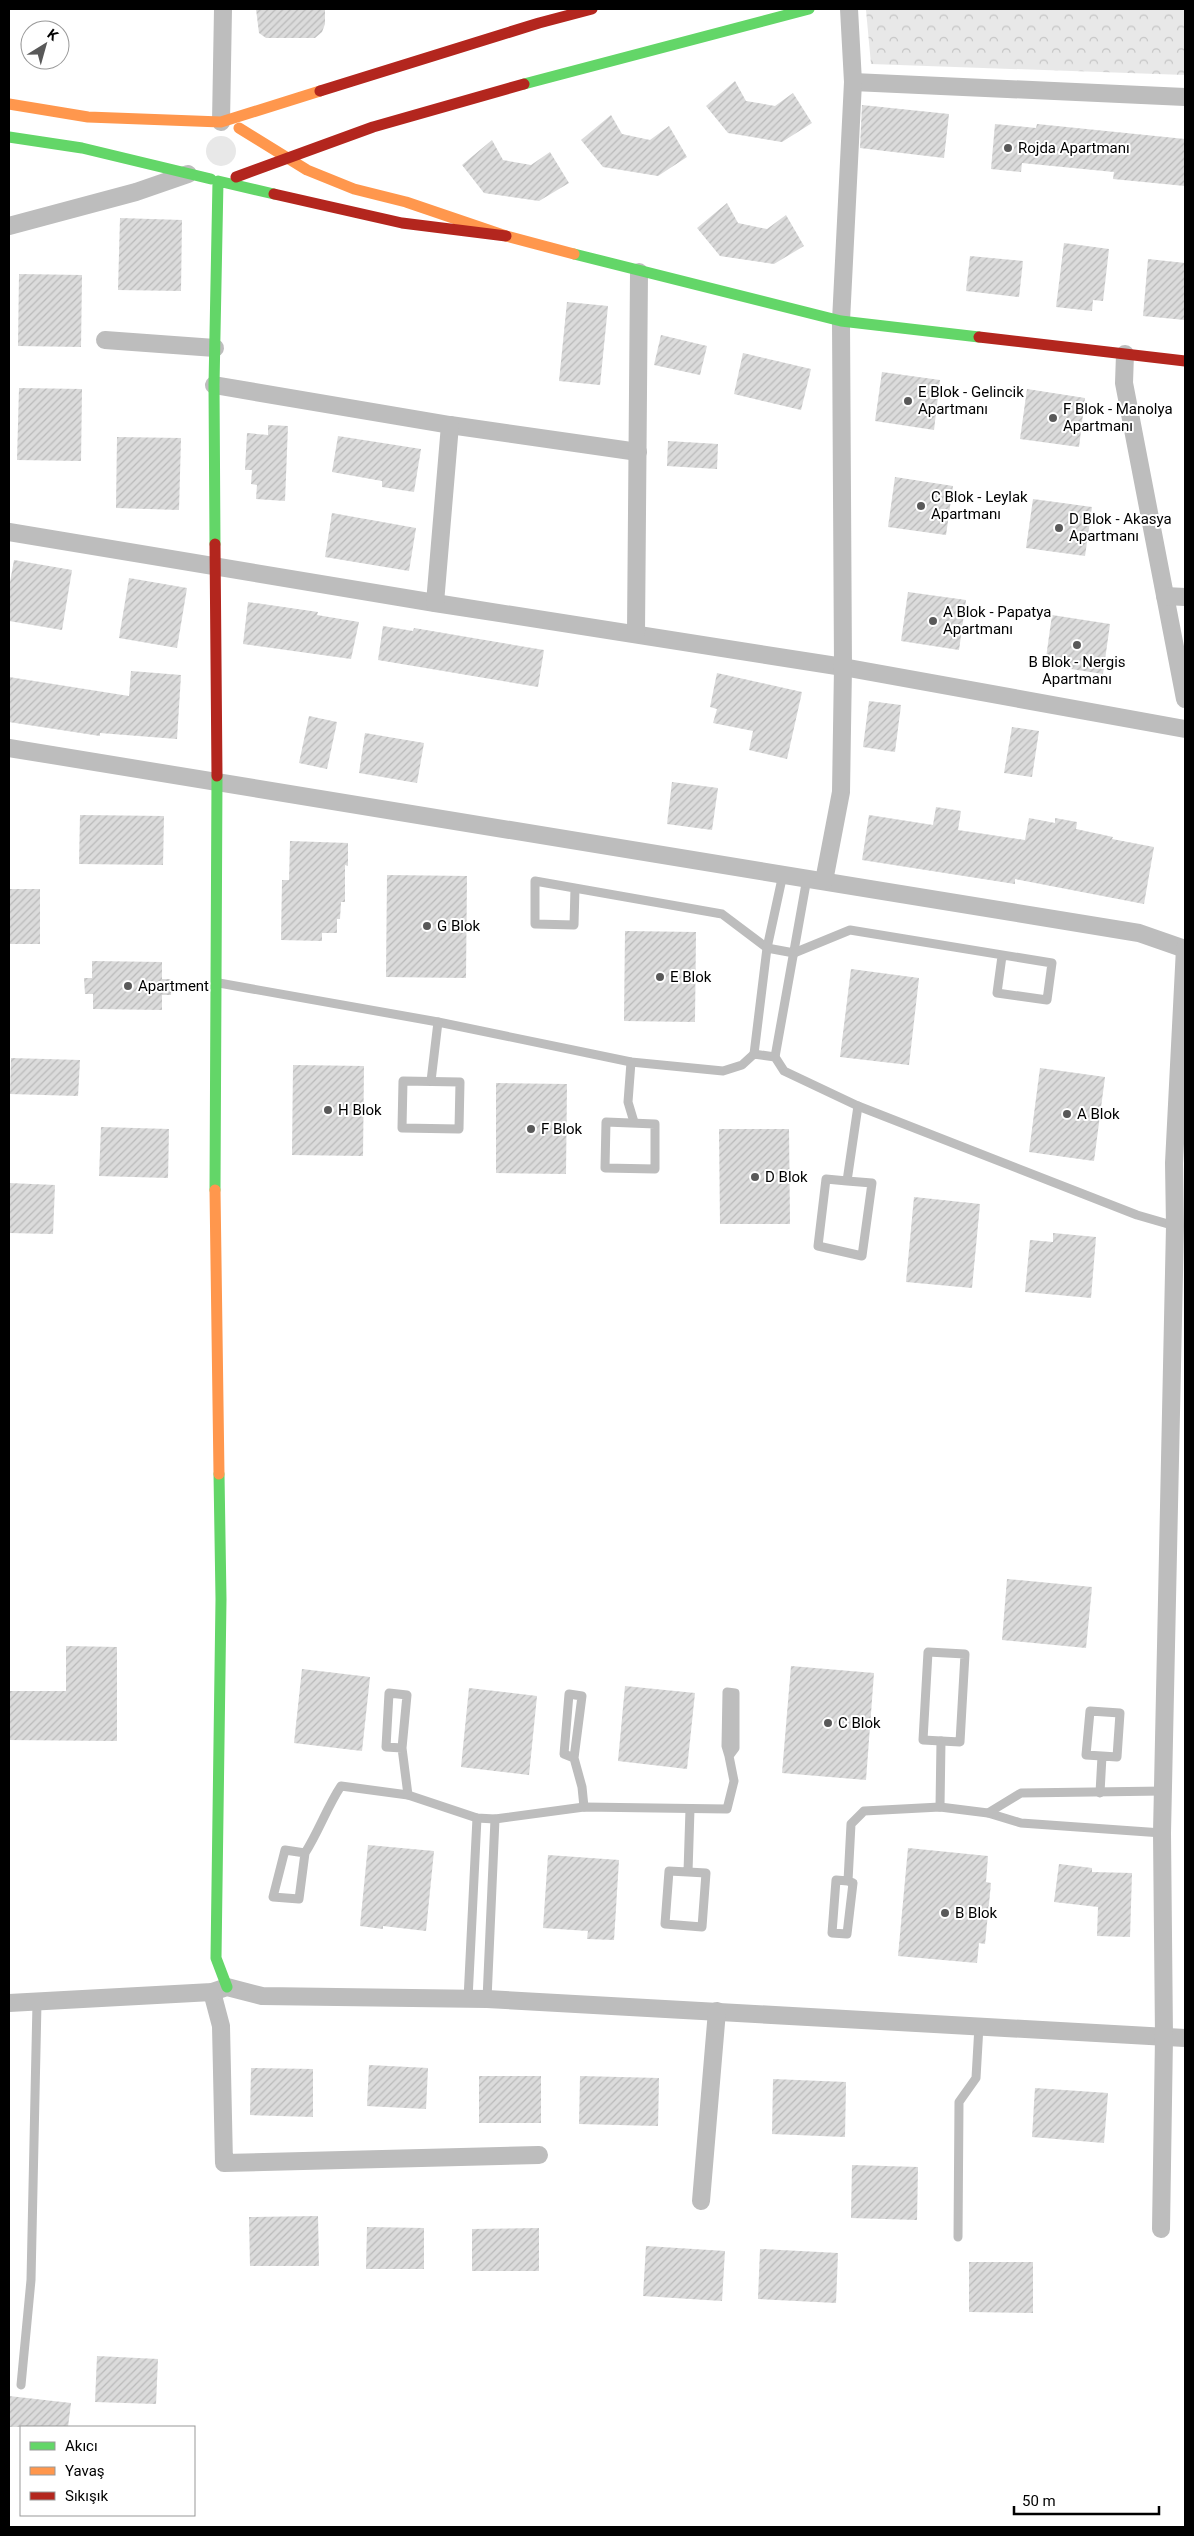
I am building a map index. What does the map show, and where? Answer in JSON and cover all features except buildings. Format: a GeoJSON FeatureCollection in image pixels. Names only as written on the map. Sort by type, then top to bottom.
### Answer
{"type":"FeatureCollection","features":[{"type":"Feature","properties":{"kind":"street"},"geometry":{"type":"LineString","coordinates":[[221,122],[223,9]]}},
{"type":"Feature","properties":{"kind":"street"},"geometry":{"type":"LineString","coordinates":[[199,132],[209,124],[221,122],[536,16],[592,9]]}},
{"type":"Feature","properties":{"kind":"street"},"geometry":{"type":"LineString","coordinates":[[215,180],[236,177],[392,122],[563,74],[809,9]]}},
{"type":"Feature","properties":{"kind":"street"},"geometry":{"type":"LineString","coordinates":[[816,879],[841,792],[843,667],[841,321],[853,82],[849,9]]}},
{"type":"Feature","properties":{"kind":"street"},"geometry":{"type":"LineString","coordinates":[[853,82],[1185,97]]}},
{"type":"Feature","properties":{"kind":"street"},"geometry":{"type":"LineString","coordinates":[[9,104],[88,117],[221,122],[239,128],[307,170],[354,189],[406,202],[506,236],[639,272],[841,321],[1185,361]]}},
{"type":"Feature","properties":{"kind":"street"},"geometry":{"type":"LineString","coordinates":[[236,177],[245,168],[250,153],[247,138],[239,128]]}},
{"type":"Feature","properties":{"kind":"street"},"geometry":{"type":"LineString","coordinates":[[9,137],[191,168],[215,180],[402,223],[506,236]]}},
{"type":"Feature","properties":{"kind":"street"},"geometry":{"type":"LineString","coordinates":[[9,226],[136,192],[191,168]]}},
{"type":"Feature","properties":{"kind":"street"},"geometry":{"type":"LineString","coordinates":[[215,180],[215,1183],[221,1599],[216,1958],[221,2026],[224,2163],[539,2155]]}},
{"type":"Feature","properties":{"kind":"street"},"geometry":{"type":"LineString","coordinates":[[636,633],[639,272]]}},
{"type":"Feature","properties":{"kind":"street"},"geometry":{"type":"LineString","coordinates":[[106,340],[215,348]]}},
{"type":"Feature","properties":{"kind":"street"},"geometry":{"type":"LineString","coordinates":[[1125,354],[1124,383],[1185,699]]}},
{"type":"Feature","properties":{"kind":"street"},"geometry":{"type":"LineString","coordinates":[[214,385],[450,425],[638,452]]}},
{"type":"Feature","properties":{"kind":"street"},"geometry":{"type":"LineString","coordinates":[[435,603],[450,425]]}},
{"type":"Feature","properties":{"kind":"street"},"geometry":{"type":"LineString","coordinates":[[9,532],[435,603],[636,633],[843,667],[1185,729]]}},
{"type":"Feature","properties":{"kind":"street"},"geometry":{"type":"LineString","coordinates":[[1165,596],[1185,598]]}},
{"type":"Feature","properties":{"kind":"street"},"geometry":{"type":"LineString","coordinates":[[9,748],[1139,933],[1185,948],[1180,1163],[1174,1226],[1162,1833],[1164,2037],[1161,2229]]}},
{"type":"Feature","properties":{"kind":"street"},"geometry":{"type":"LineString","coordinates":[[9,2003],[37,2003],[219,1990],[262,1996],[487,1999],[1185,2038]]}},
{"type":"Feature","properties":{"kind":"street"},"geometry":{"type":"LineString","coordinates":[[701,2201],[717,2011]]}},
{"type":"Feature","properties":{"kind":"lane"},"geometry":{"type":"LineString","coordinates":[[216,983],[438,1022],[632,1062],[723,1071],[742,1065],[754,1054],[767,948],[783,874]]}},
{"type":"Feature","properties":{"kind":"lane"},"geometry":{"type":"LineString","coordinates":[[816,879],[794,953],[775,1057],[784,1071],[858,1106],[1137,1215],[1174,1226]]}},
{"type":"Feature","properties":{"kind":"lane"},"geometry":{"type":"LineString","coordinates":[[575,888],[574,925],[535,924],[535,881],[575,888],[722,914],[767,948],[794,953],[850,930],[1052,963],[1047,1000],[997,992],[1002,956]]}},
{"type":"Feature","properties":{"kind":"lane"},"geometry":{"type":"LineString","coordinates":[[431,1081],[438,1022]]}},
{"type":"Feature","properties":{"kind":"lane"},"geometry":{"type":"LineString","coordinates":[[754,1054],[775,1057]]}},
{"type":"Feature","properties":{"kind":"lane"},"geometry":{"type":"LineString","coordinates":[[632,1062],[628,1102],[634,1122]]}},
{"type":"Feature","properties":{"kind":"lane"},"geometry":{"type":"LineString","coordinates":[[403,1081],[431,1081],[460,1082],[459,1128],[402,1128],[403,1081]]}},
{"type":"Feature","properties":{"kind":"lane"},"geometry":{"type":"LineString","coordinates":[[847,1181],[858,1106]]}},
{"type":"Feature","properties":{"kind":"lane"},"geometry":{"type":"LineString","coordinates":[[606,1122],[634,1122],[655,1124],[655,1169],[606,1168],[606,1122]]}},
{"type":"Feature","properties":{"kind":"lane"},"geometry":{"type":"LineString","coordinates":[[826,1179],[847,1181],[872,1183],[862,1256],[818,1246],[826,1179]]}},
{"type":"Feature","properties":{"kind":"lane"},"geometry":{"type":"LineString","coordinates":[[928,1652],[965,1654],[960,1742],[942,1742],[923,1740],[928,1652]]}},
{"type":"Feature","properties":{"kind":"lane"},"geometry":{"type":"LineString","coordinates":[[305,1852],[285,1850],[273,1897],[299,1900],[305,1852],[321,1827],[328,1804],[341,1786],[408,1795],[477,1818],[496,1820],[584,1807],[727,1809],[734,1781],[726,1746],[727,1692],[735,1693],[734,1748],[729,1756]]}},
{"type":"Feature","properties":{"kind":"lane"},"geometry":{"type":"LineString","coordinates":[[402,1748],[386,1747],[389,1693],[407,1696],[402,1748],[408,1795]]}},
{"type":"Feature","properties":{"kind":"lane"},"geometry":{"type":"LineString","coordinates":[[574,1758],[564,1754],[569,1694],[582,1696],[574,1758],[582,1787],[584,1807]]}},
{"type":"Feature","properties":{"kind":"lane"},"geometry":{"type":"LineString","coordinates":[[1090,1711],[1120,1714],[1117,1757],[1102,1756],[1086,1755],[1090,1711]]}},
{"type":"Feature","properties":{"kind":"lane"},"geometry":{"type":"LineString","coordinates":[[940,1807],[942,1742]]}},
{"type":"Feature","properties":{"kind":"lane"},"geometry":{"type":"LineString","coordinates":[[1100,1793],[1102,1756]]}},
{"type":"Feature","properties":{"kind":"lane"},"geometry":{"type":"LineString","coordinates":[[988,1813],[1021,1793],[1164,1791]]}},
{"type":"Feature","properties":{"kind":"lane"},"geometry":{"type":"LineString","coordinates":[[848,1881],[851,1824],[864,1811],[940,1807],[988,1813],[1021,1823],[1162,1833]]}},
{"type":"Feature","properties":{"kind":"lane"},"geometry":{"type":"LineString","coordinates":[[688,1872],[690,1809]]}},
{"type":"Feature","properties":{"kind":"lane"},"geometry":{"type":"LineString","coordinates":[[468,1999],[477,1818]]}},
{"type":"Feature","properties":{"kind":"lane"},"geometry":{"type":"LineString","coordinates":[[487,1999],[496,1820]]}},
{"type":"Feature","properties":{"kind":"lane"},"geometry":{"type":"LineString","coordinates":[[669,1871],[688,1872],[706,1874],[702,1927],[665,1924],[669,1871]]}},
{"type":"Feature","properties":{"kind":"lane"},"geometry":{"type":"LineString","coordinates":[[836,1880],[848,1881],[853,1882],[847,1934],[832,1933],[836,1880]]}},
{"type":"Feature","properties":{"kind":"lane"},"geometry":{"type":"LineString","coordinates":[[21,2385],[31,2280],[37,2003]]}},
{"type":"Feature","properties":{"kind":"lane"},"geometry":{"type":"LineString","coordinates":[[958,2237],[959,2102],[976,2078],[979,2026]]}},
{"type":"Feature","properties":{"kind":"green space"},"geometry":{"type":"Polygon","coordinates":[[[1185,9],[1185,75],[871,64],[866,10],[1185,9]]]}},
{"type":"Feature","properties":{"kind":"green space"},"geometry":{"type":"Polygon","coordinates":[[[221,136],[232,140],[236,151],[232,162],[221,166],[210,162],[206,151],[210,140],[221,136]]]}},
{"type":"Feature","properties":{"kind":"traffic: fast"},"geometry":{"type":"LineString","coordinates":[[524,84],[809,9]]}},
{"type":"Feature","properties":{"kind":"traffic: fast"},"geometry":{"type":"LineString","coordinates":[[9,137],[82,148],[211,179]]}},
{"type":"Feature","properties":{"kind":"traffic: fast"},"geometry":{"type":"LineString","coordinates":[[215,544],[214,385],[218,181],[274,194]]}},
{"type":"Feature","properties":{"kind":"traffic: fast"},"geometry":{"type":"LineString","coordinates":[[574,254],[841,321],[979,337]]}},
{"type":"Feature","properties":{"kind":"traffic: fast"},"geometry":{"type":"LineString","coordinates":[[215,1190],[217,776]]}},
{"type":"Feature","properties":{"kind":"traffic: fast"},"geometry":{"type":"LineString","coordinates":[[219,1474],[221,1599],[216,1958],[227,1987]]}},
{"type":"Feature","properties":{"kind":"traffic: slow"},"geometry":{"type":"LineString","coordinates":[[9,104],[88,117],[221,122],[320,91]]}},
{"type":"Feature","properties":{"kind":"traffic: slow"},"geometry":{"type":"LineString","coordinates":[[239,128],[307,170],[354,189],[406,202],[506,236],[574,254]]}},
{"type":"Feature","properties":{"kind":"traffic: slow"},"geometry":{"type":"LineString","coordinates":[[215,1190],[219,1474]]}},
{"type":"Feature","properties":{"kind":"traffic: jam"},"geometry":{"type":"LineString","coordinates":[[320,91],[539,23],[592,9]]}},
{"type":"Feature","properties":{"kind":"traffic: jam"},"geometry":{"type":"LineString","coordinates":[[236,177],[373,127],[524,84]]}},
{"type":"Feature","properties":{"kind":"traffic: jam"},"geometry":{"type":"LineString","coordinates":[[274,194],[402,223],[506,236]]}},
{"type":"Feature","properties":{"kind":"traffic: jam"},"geometry":{"type":"LineString","coordinates":[[979,337],[1185,361]]}},
{"type":"Feature","properties":{"kind":"traffic: jam"},"geometry":{"type":"LineString","coordinates":[[215,544],[217,776]]}},
{"type":"Feature","properties":{"kind":"place","name":"Rojda Apartmanı"},"geometry":{"type":"Point","coordinates":[1008,148]}},
{"type":"Feature","properties":{"kind":"place","name":"E Blok - Gelincik Apartmanı"},"geometry":{"type":"Point","coordinates":[908,401]}},
{"type":"Feature","properties":{"kind":"place","name":"F Blok - Manolya Apartmanı"},"geometry":{"type":"Point","coordinates":[1053,418]}},
{"type":"Feature","properties":{"kind":"place","name":"C Blok - Leylak Apartmanı"},"geometry":{"type":"Point","coordinates":[921,506]}},
{"type":"Feature","properties":{"kind":"place","name":"D Blok - Akasya Apartmanı"},"geometry":{"type":"Point","coordinates":[1059,528]}},
{"type":"Feature","properties":{"kind":"place","name":"A Blok - Papatya Apartmanı"},"geometry":{"type":"Point","coordinates":[933,621]}},
{"type":"Feature","properties":{"kind":"place","name":"B Blok - Nergis Apartmanı"},"geometry":{"type":"Point","coordinates":[1077,645]}},
{"type":"Feature","properties":{"kind":"place","name":"G Blok"},"geometry":{"type":"Point","coordinates":[427,926]}},
{"type":"Feature","properties":{"kind":"place","name":"E Blok"},"geometry":{"type":"Point","coordinates":[660,977]}},
{"type":"Feature","properties":{"kind":"place","name":"Apartment"},"geometry":{"type":"Point","coordinates":[128,986]}},
{"type":"Feature","properties":{"kind":"place","name":"H Blok"},"geometry":{"type":"Point","coordinates":[328,1110]}},
{"type":"Feature","properties":{"kind":"place","name":"A Blok"},"geometry":{"type":"Point","coordinates":[1067,1114]}},
{"type":"Feature","properties":{"kind":"place","name":"F Blok"},"geometry":{"type":"Point","coordinates":[531,1129]}},
{"type":"Feature","properties":{"kind":"place","name":"D Blok"},"geometry":{"type":"Point","coordinates":[755,1177]}},
{"type":"Feature","properties":{"kind":"place","name":"C Blok"},"geometry":{"type":"Point","coordinates":[828,1723]}},
{"type":"Feature","properties":{"kind":"place","name":"B Blok"},"geometry":{"type":"Point","coordinates":[945,1913]}}]}
